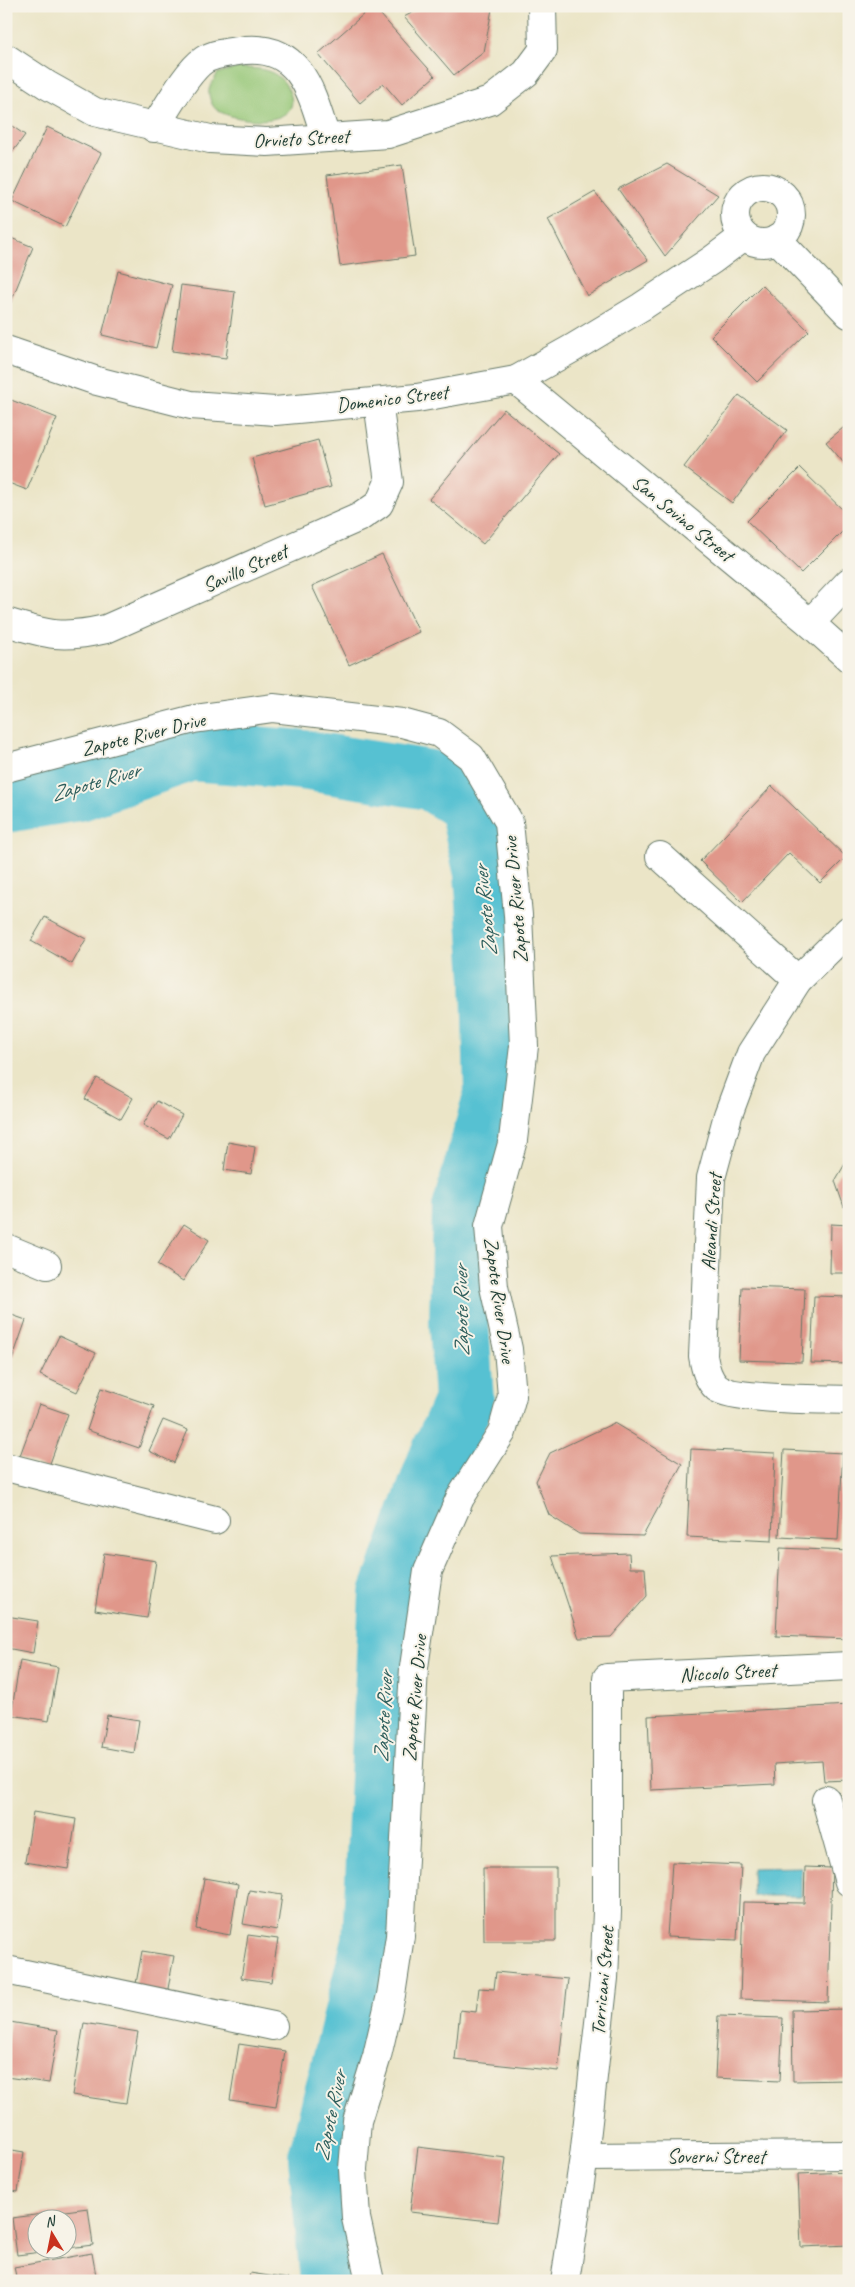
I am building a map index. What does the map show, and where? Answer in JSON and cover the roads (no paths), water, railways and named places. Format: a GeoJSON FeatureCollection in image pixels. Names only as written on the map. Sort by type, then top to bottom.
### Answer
{"type":"FeatureCollection","features":[{"type":"Feature","properties":{"kind":"street","name":"Orvieto Street"},"geometry":{"type":"LineString","coordinates":[[6,58],[47,86],[95,112],[154,128],[219,140],[267,142],[388,134],[490,101],[526,73],[543,50],[542,6]]}},
{"type":"Feature","properties":{"kind":"street"},"geometry":{"type":"LineString","coordinates":[[154,128],[186,79],[204,60],[226,52],[255,49],[281,54],[300,71],[310,90],[326,138]]}},
{"type":"Feature","properties":{"kind":"street"},"geometry":{"type":"LineString","coordinates":[[770,188],[785,198],[791,216],[790,225],[777,239],[760,243],[751,241],[738,229],[735,221],[738,202],[743,194],[751,189],[770,188]]}},
{"type":"Feature","properties":{"kind":"street","name":"Domenico Street"},"geometry":{"type":"LineString","coordinates":[[6,350],[97,381],[191,406],[276,411],[417,398],[516,380],[573,348],[641,306],[712,260],[744,236]]}},
{"type":"Feature","properties":{"kind":"street"},"geometry":{"type":"LineString","coordinates":[[777,239],[849,314]]}},
{"type":"Feature","properties":{"kind":"street","name":"San Sovino Street"},"geometry":{"type":"LineString","coordinates":[[516,380],[810,623],[849,658]]}},
{"type":"Feature","properties":{"kind":"street","name":"Savillo Street"},"geometry":{"type":"LineString","coordinates":[[6,622],[48,634],[77,636],[106,629],[360,517],[379,504],[389,482],[378,402]]}},
{"type":"Feature","properties":{"kind":"street"},"geometry":{"type":"LineString","coordinates":[[810,623],[849,582]]}},
{"type":"Feature","properties":{"kind":"street","name":"Zapote River Drive"},"geometry":{"type":"LineString","coordinates":[[6,768],[194,719],[273,708],[293,710],[402,723],[439,733],[471,757],[509,822],[518,915],[524,1046],[513,1140],[489,1226],[494,1287],[508,1349],[512,1396],[502,1432],[460,1498],[428,1571],[414,1667],[400,1936],[391,1995],[377,2056],[357,2121],[354,2159],[356,2218],[370,2281]]}},
{"type":"Feature","properties":{"kind":"street"},"geometry":{"type":"LineString","coordinates":[[660,856],[798,980]]}},
{"type":"Feature","properties":{"kind":"street","name":"Aleandi Street"},"geometry":{"type":"LineString","coordinates":[[849,930],[798,980],[751,1053],[728,1115],[711,1178],[703,1356],[707,1374],[718,1388],[740,1394],[849,1400]]}},
{"type":"Feature","properties":{"kind":"street"},"geometry":{"type":"LineString","coordinates":[[6,1248],[47,1266]]}},
{"type":"Feature","properties":{"kind":"street"},"geometry":{"type":"LineString","coordinates":[[6,1467],[215,1520]]}},
{"type":"Feature","properties":{"kind":"street","name":"Niccolo Street"},"geometry":{"type":"LineString","coordinates":[[607,1678],[849,1666]]}},
{"type":"Feature","properties":{"kind":"street","name":"Torricani Street"},"geometry":{"type":"LineString","coordinates":[[565,2281],[584,2157],[606,1947],[607,1678]]}},
{"type":"Feature","properties":{"kind":"street"},"geometry":{"type":"LineString","coordinates":[[826,1800],[849,1882]]}},
{"type":"Feature","properties":{"kind":"street"},"geometry":{"type":"LineString","coordinates":[[6,1970],[273,2026]]}},
{"type":"Feature","properties":{"kind":"street","name":"Soverni Street"},"geometry":{"type":"LineString","coordinates":[[584,2157],[849,2155]]}},
{"type":"Feature","properties":{"kind":"water"},"geometry":{"type":"Polygon","coordinates":[[[801,1867],[801,1896],[753,1896],[752,1868],[801,1867]]]}},
{"type":"Feature","properties":{"kind":"waterway","name":"Zapote River"},"geometry":{"type":"LineString","coordinates":[[6,803],[79,791],[191,751],[303,760],[430,780],[468,804],[484,873],[491,979],[494,1094],[462,1209],[459,1322],[464,1401],[437,1462],[389,1594],[372,1941],[318,2158],[330,2281]]}}]}
